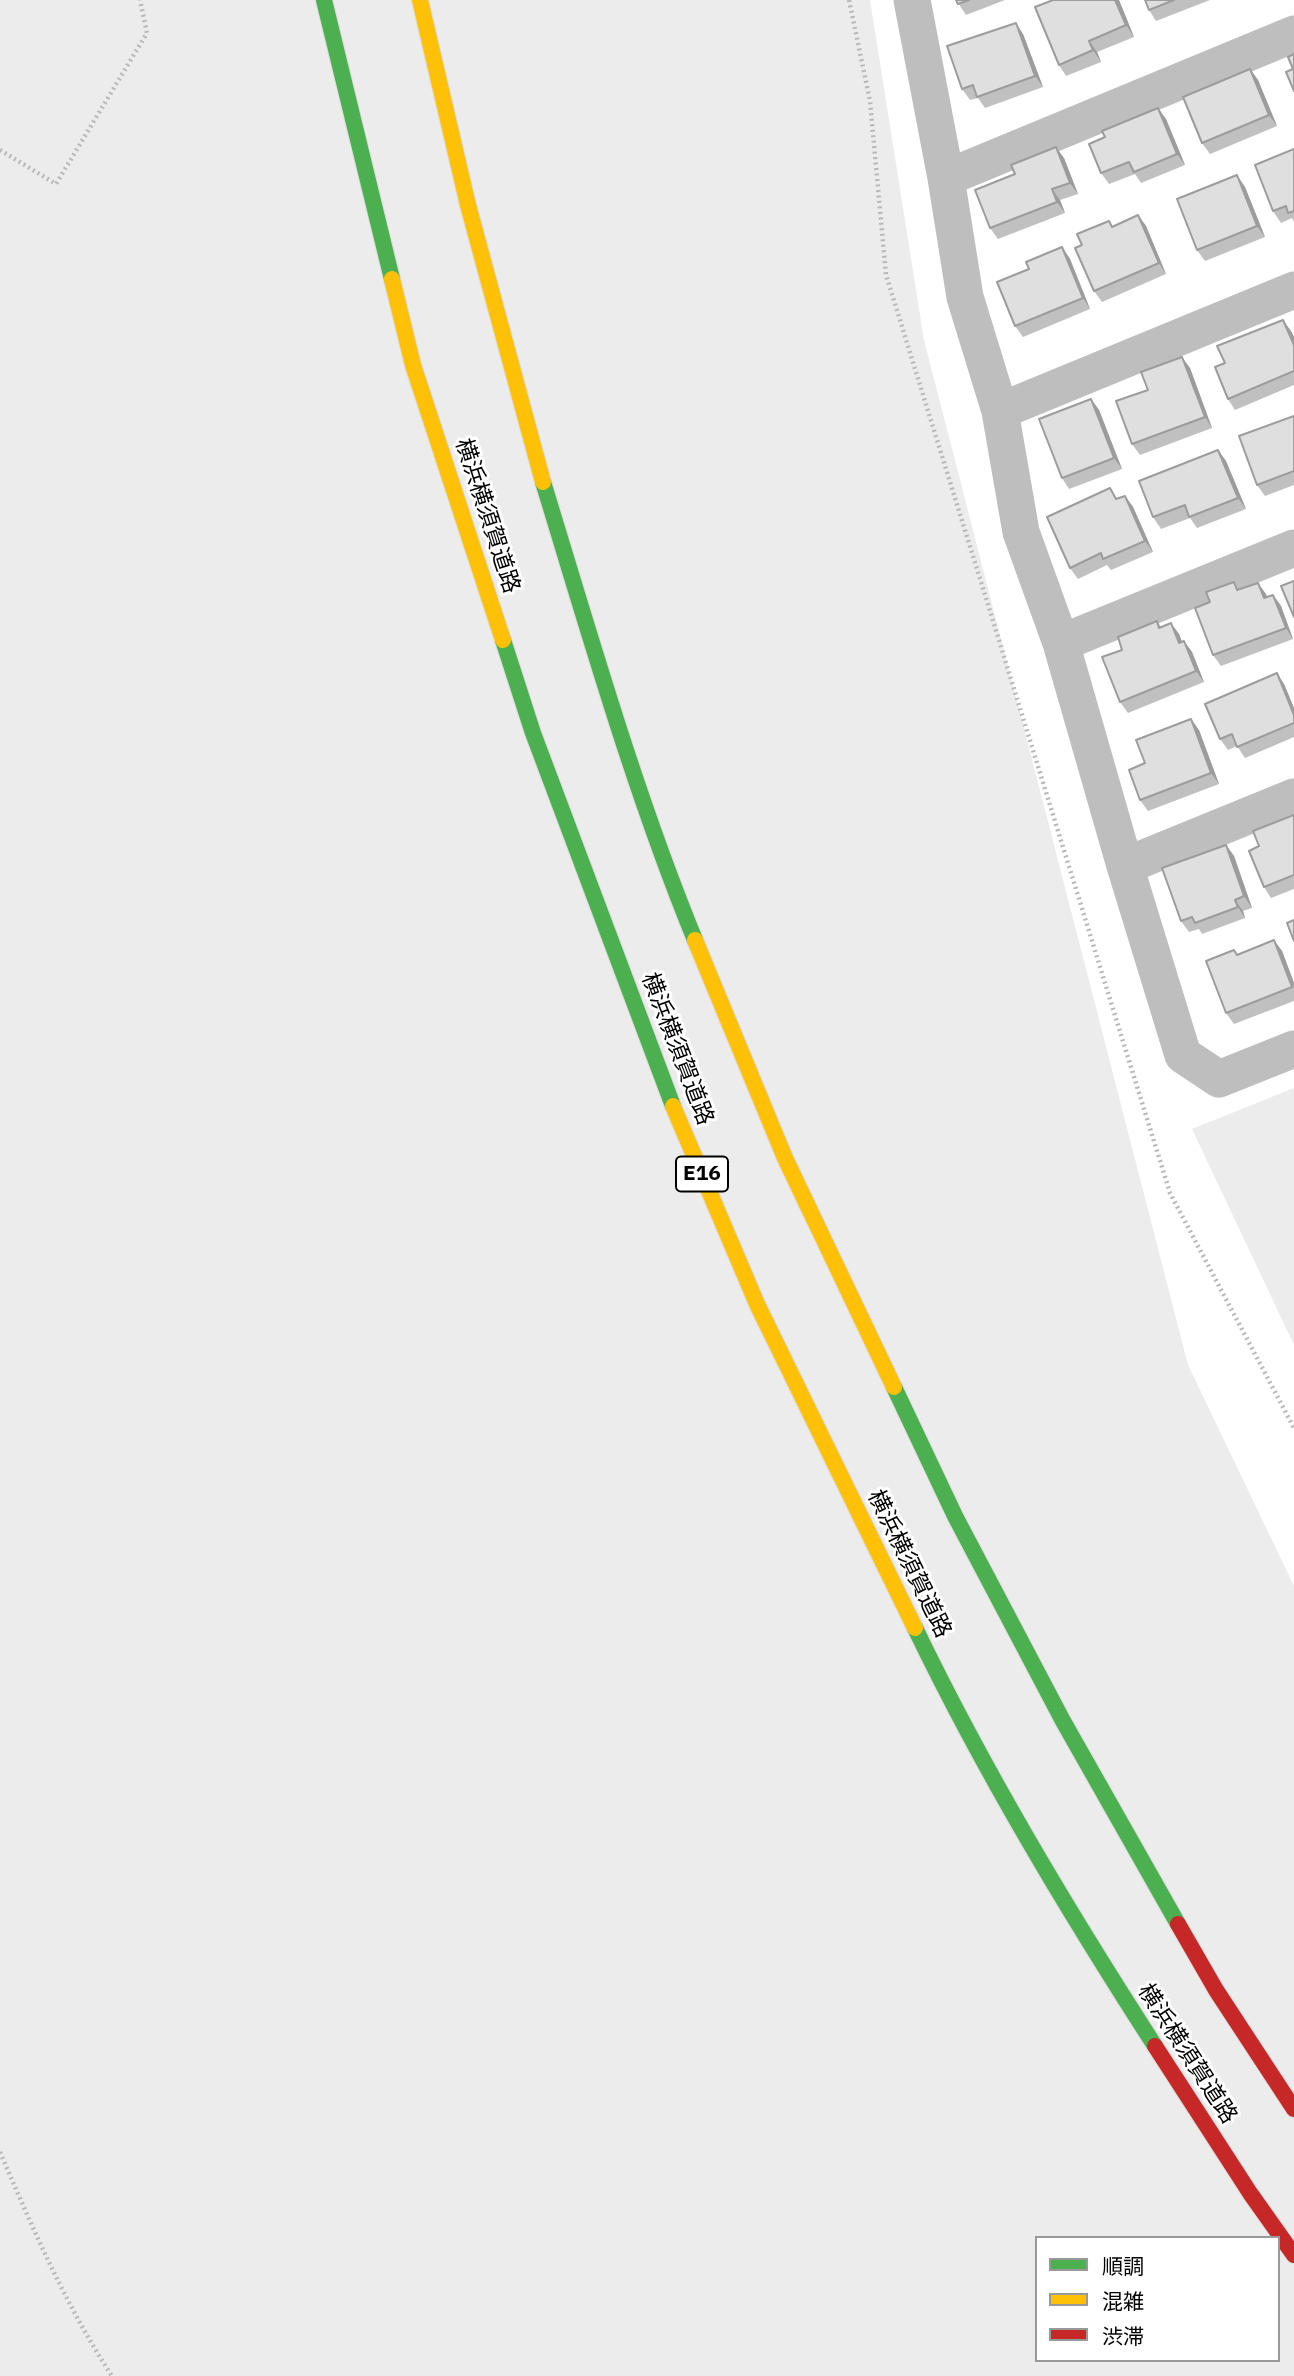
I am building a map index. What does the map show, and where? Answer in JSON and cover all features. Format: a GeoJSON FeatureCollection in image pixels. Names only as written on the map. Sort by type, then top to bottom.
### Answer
{"type":"FeatureCollection","features":[{"type":"Feature","properties":{"kind":"highway","name":"横浜横須賀道路"},"geometry":{"type":"LineString","coordinates":[[324,0],[413,365],[533,733],[660,1076],[758,1304],[948,1696],[1083,1934],[1250,2193],[1294,2255]]}},
{"type":"Feature","properties":{"kind":"highway"},"geometry":{"type":"LineString","coordinates":[[420,0],[468,205],[539,467],[602,677],[677,896],[775,1133],[955,1516],[1063,1721],[1216,1990],[1294,2109]]}},
{"type":"Feature","properties":{"kind":"street"},"geometry":{"type":"LineString","coordinates":[[912,0],[946,178],[965,297],[1000,411],[1021,532],[1061,643],[1183,1055],[1219,1079],[1294,1049]]}},
{"type":"Feature","properties":{"kind":"street"},"geometry":{"type":"LineString","coordinates":[[946,178],[1294,34]]}},
{"type":"Feature","properties":{"kind":"street"},"geometry":{"type":"LineString","coordinates":[[1000,411],[1294,290]]}},
{"type":"Feature","properties":{"kind":"street"},"geometry":{"type":"LineString","coordinates":[[1061,643],[1294,548]]}},
{"type":"Feature","properties":{"kind":"street"},"geometry":{"type":"LineString","coordinates":[[1125,866],[1294,797]]}},
{"type":"Feature","properties":{"kind":"path"},"geometry":{"type":"LineString","coordinates":[[0,150],[56,184],[147,33],[140,0]]}},
{"type":"Feature","properties":{"kind":"path"},"geometry":{"type":"LineString","coordinates":[[849,0],[870,101],[886,275],[1170,1192],[1294,1428]]}},
{"type":"Feature","properties":{"kind":"path"},"geometry":{"type":"LineString","coordinates":[[0,2152],[35,2233],[85,2334],[112,2376]]}},
{"type":"Feature","properties":{"kind":"shaded area"},"geometry":{"type":"Polygon","coordinates":[[[0,0],[870,0],[924,340],[1188,1365],[1294,1586],[1294,2376],[0,2376],[0,0]]]}},
{"type":"Feature","properties":{"kind":"shaded area"},"geometry":{"type":"Polygon","coordinates":[[[1294,1088],[1294,1345],[1192,1129],[1294,1088]]]}},
{"type":"Feature","properties":{"kind":"building"},"geometry":{"type":"Polygon","coordinates":[[[1053,0],[1115,0],[1126,25],[1089,41],[1093,50],[1059,65],[1035,7],[1053,0]]]}},
{"type":"Feature","properties":{"kind":"building"},"geometry":{"type":"Polygon","coordinates":[[[1145,0],[1174,0],[1149,10],[1145,0]]]}},
{"type":"Feature","properties":{"kind":"building"},"geometry":{"type":"Polygon","coordinates":[[[1016,23],[1035,76],[977,97],[973,85],[962,89],[947,46],[1016,23]]]}},
{"type":"Feature","properties":{"kind":"building"},"geometry":{"type":"Polygon","coordinates":[[[1294,54],[1294,91],[1286,72],[1293,69],[1288,57],[1294,54]]]}},
{"type":"Feature","properties":{"kind":"building"},"geometry":{"type":"Polygon","coordinates":[[[1250,69],[1269,115],[1202,143],[1183,97],[1250,69]]]}},
{"type":"Feature","properties":{"kind":"building"},"geometry":{"type":"Polygon","coordinates":[[[1158,108],[1177,154],[1134,172],[1129,162],[1101,173],[1089,144],[1105,137],[1102,131],[1158,108]]]}},
{"type":"Feature","properties":{"kind":"building"},"geometry":{"type":"Polygon","coordinates":[[[1056,147],[1070,183],[1052,189],[1057,202],[990,228],[975,190],[1015,174],[1011,165],[1056,147]]]}},
{"type":"Feature","properties":{"kind":"building"},"geometry":{"type":"Polygon","coordinates":[[[1294,149],[1294,211],[1288,213],[1286,206],[1273,211],[1255,165],[1294,149]]]}},
{"type":"Feature","properties":{"kind":"building"},"geometry":{"type":"Polygon","coordinates":[[[1237,175],[1257,226],[1197,250],[1177,199],[1237,175]]]}},
{"type":"Feature","properties":{"kind":"building"},"geometry":{"type":"Polygon","coordinates":[[[1138,215],[1159,263],[1094,291],[1075,248],[1082,245],[1077,234],[1109,221],[1112,227],[1138,215]]]}},
{"type":"Feature","properties":{"kind":"building"},"geometry":{"type":"Polygon","coordinates":[[[1062,247],[1083,298],[1015,326],[997,282],[1029,269],[1026,262],[1062,247]]]}},
{"type":"Feature","properties":{"kind":"building"},"geometry":{"type":"Polygon","coordinates":[[[1283,320],[1294,345],[1294,371],[1228,399],[1215,367],[1225,363],[1217,346],[1283,320]]]}},
{"type":"Feature","properties":{"kind":"building"},"geometry":{"type":"Polygon","coordinates":[[[1182,357],[1205,417],[1132,444],[1116,401],[1148,390],[1141,372],[1182,357]]]}},
{"type":"Feature","properties":{"kind":"building"},"geometry":{"type":"Polygon","coordinates":[[[1091,399],[1114,458],[1062,478],[1039,419],[1091,399]]]}},
{"type":"Feature","properties":{"kind":"building"},"geometry":{"type":"Polygon","coordinates":[[[1294,416],[1294,471],[1257,485],[1239,436],[1294,416]]]}},
{"type":"Feature","properties":{"kind":"building"},"geometry":{"type":"Polygon","coordinates":[[[1218,450],[1238,498],[1189,517],[1185,505],[1153,517],[1139,481],[1218,450]]]}},
{"type":"Feature","properties":{"kind":"building"},"geometry":{"type":"Polygon","coordinates":[[[1110,488],[1116,499],[1125,496],[1145,541],[1103,559],[1101,553],[1070,568],[1047,517],[1110,488]]]}},
{"type":"Feature","properties":{"kind":"building"},"geometry":{"type":"Polygon","coordinates":[[[1294,581],[1294,617],[1281,586],[1294,581]]]}},
{"type":"Feature","properties":{"kind":"building"},"geometry":{"type":"Polygon","coordinates":[[[1234,582],[1237,590],[1258,583],[1264,598],[1273,595],[1286,628],[1213,655],[1195,608],[1210,602],[1206,592],[1234,582]]]}},
{"type":"Feature","properties":{"kind":"building"},"geometry":{"type":"Polygon","coordinates":[[[1157,621],[1159,628],[1171,623],[1179,643],[1184,641],[1196,671],[1120,702],[1102,657],[1122,650],[1118,637],[1157,621]]]}},
{"type":"Feature","properties":{"kind":"building"},"geometry":{"type":"Polygon","coordinates":[[[1277,673],[1294,715],[1294,723],[1237,747],[1232,734],[1220,739],[1205,704],[1277,673]]]}},
{"type":"Feature","properties":{"kind":"building"},"geometry":{"type":"Polygon","coordinates":[[[1191,719],[1211,773],[1140,800],[1129,770],[1145,763],[1136,740],[1191,719]]]}},
{"type":"Feature","properties":{"kind":"building"},"geometry":{"type":"Polygon","coordinates":[[[1294,815],[1294,875],[1264,887],[1249,851],[1259,846],[1253,831],[1294,815]]]}},
{"type":"Feature","properties":{"kind":"building"},"geometry":{"type":"Polygon","coordinates":[[[1226,845],[1244,896],[1235,900],[1238,907],[1195,923],[1192,917],[1181,921],[1162,868],[1226,845]]]}},
{"type":"Feature","properties":{"kind":"building"},"geometry":{"type":"Polygon","coordinates":[[[1294,920],[1294,941],[1287,923],[1294,920]]]}},
{"type":"Feature","properties":{"kind":"building"},"geometry":{"type":"Polygon","coordinates":[[[1274,940],[1292,987],[1226,1013],[1206,961],[1234,950],[1237,955],[1274,940]]]}},
{"type":"Feature","properties":{"kind":"traffic: fast"},"geometry":{"type":"LineString","coordinates":[[324,0],[392,279]]}},
{"type":"Feature","properties":{"kind":"traffic: fast"},"geometry":{"type":"LineString","coordinates":[[543,482],[632,770],[695,940]]}},
{"type":"Feature","properties":{"kind":"traffic: fast"},"geometry":{"type":"LineString","coordinates":[[503,640],[533,733],[673,1106]]}},
{"type":"Feature","properties":{"kind":"traffic: fast"},"geometry":{"type":"LineString","coordinates":[[894,1387],[955,1516],[1063,1721],[1178,1924]]}},
{"type":"Feature","properties":{"kind":"traffic: fast"},"geometry":{"type":"LineString","coordinates":[[915,1628],[970,1736],[1029,1841],[1155,2046]]}},
{"type":"Feature","properties":{"kind":"traffic: slow"},"geometry":{"type":"LineString","coordinates":[[420,0],[468,205],[543,482]]}},
{"type":"Feature","properties":{"kind":"traffic: slow"},"geometry":{"type":"LineString","coordinates":[[392,279],[413,365],[503,640]]}},
{"type":"Feature","properties":{"kind":"traffic: slow"},"geometry":{"type":"LineString","coordinates":[[695,940],[785,1158],[894,1387]]}},
{"type":"Feature","properties":{"kind":"traffic: slow"},"geometry":{"type":"LineString","coordinates":[[673,1106],[757,1304],[915,1628]]}},
{"type":"Feature","properties":{"kind":"traffic: jam"},"geometry":{"type":"LineString","coordinates":[[1178,1924],[1216,1990],[1294,2109]]}},
{"type":"Feature","properties":{"kind":"traffic: jam"},"geometry":{"type":"LineString","coordinates":[[1155,2046],[1250,2193],[1294,2255]]}}]}
